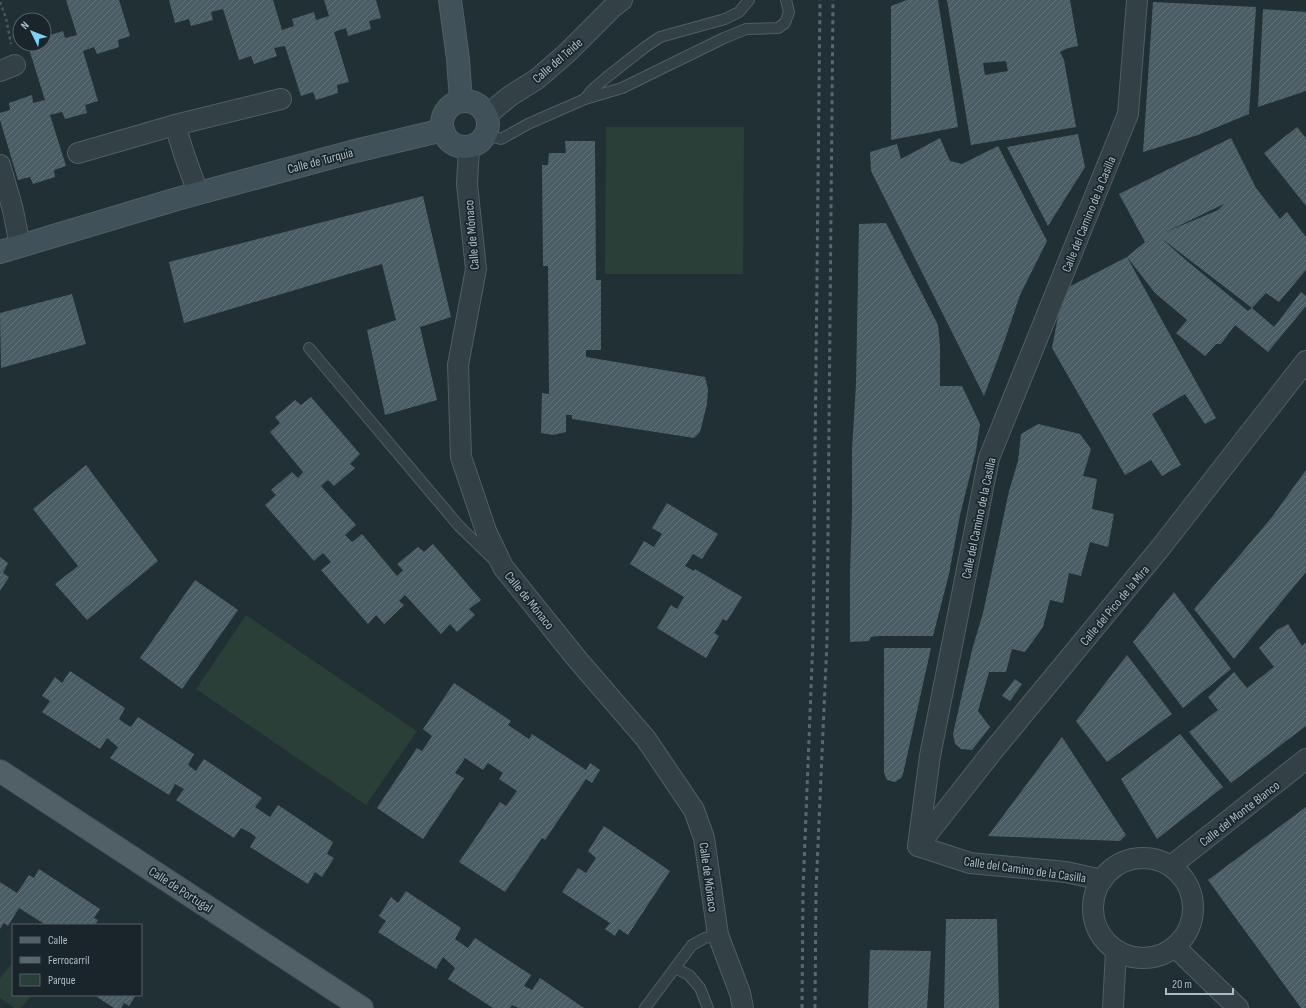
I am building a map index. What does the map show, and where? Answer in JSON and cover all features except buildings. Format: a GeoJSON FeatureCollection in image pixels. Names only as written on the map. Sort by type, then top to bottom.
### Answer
{"type":"FeatureCollection","features":[{"type":"Feature","properties":{"kind":"main road","name":"Calle de Portugal"},"geometry":{"type":"LineString","coordinates":[[0,771],[362,1008]]}},
{"type":"Feature","properties":{"kind":"street"},"geometry":{"type":"LineString","coordinates":[[450,0],[458,58],[461,101]]}},
{"type":"Feature","properties":{"kind":"street","name":"Calle del Teide"},"geometry":{"type":"LineString","coordinates":[[481,132],[510,96],[537,79],[568,53],[613,7],[622,0]]}},
{"type":"Feature","properties":{"kind":"street","name":"Calle del Camino de la Casilla"},"geometry":{"type":"LineString","coordinates":[[1102,880],[1066,872],[970,863],[918,846],[930,756],[989,458],[1128,114],[1137,0]]}},
{"type":"Feature","properties":{"kind":"street"},"geometry":{"type":"LineString","coordinates":[[78,153],[175,124],[281,99]]}},
{"type":"Feature","properties":{"kind":"street"},"geometry":{"type":"LineString","coordinates":[[469,100],[477,103],[483,108],[481,132],[456,145],[445,136],[442,120],[445,111],[452,104],[461,101],[469,100]]}},
{"type":"Feature","properties":{"kind":"street"},"geometry":{"type":"LineString","coordinates":[[175,124],[198,193]]}},
{"type":"Feature","properties":{"kind":"street","name":"Calle de Turquía"},"geometry":{"type":"LineString","coordinates":[[10,249],[198,193],[351,152],[443,130]]}},
{"type":"Feature","properties":{"kind":"street","name":"Calle de Mónaco"},"geometry":{"type":"LineString","coordinates":[[481,132],[467,184],[476,269],[458,365],[461,456],[486,531],[503,567],[577,659],[646,739],[694,810],[704,838],[718,935],[740,993],[743,1008]]}},
{"type":"Feature","properties":{"kind":"street"},"geometry":{"type":"LineString","coordinates":[[0,165],[13,210],[10,249]]}},
{"type":"Feature","properties":{"kind":"street","name":"Calle del Pico de la Mira"},"geometry":{"type":"LineString","coordinates":[[918,846],[992,752],[1161,547],[1306,361]]}},
{"type":"Feature","properties":{"kind":"street","name":"Calle del Monte Blanco"},"geometry":{"type":"LineString","coordinates":[[1172,866],[1306,759]]}},
{"type":"Feature","properties":{"kind":"street"},"geometry":{"type":"LineString","coordinates":[[1141,858],[1157,859],[1172,866],[1183,877],[1191,890],[1194,906],[1192,921],[1186,936],[1175,947],[1161,955],[1146,958],[1130,957],[1116,950],[1104,940],[1096,926],[1093,910],[1095,895],[1106,873],[1126,861],[1141,858]]}},
{"type":"Feature","properties":{"kind":"street"},"geometry":{"type":"LineString","coordinates":[[1175,947],[1238,1008]]}},
{"type":"Feature","properties":{"kind":"street"},"geometry":{"type":"LineString","coordinates":[[1113,1008],[1116,950]]}},
{"type":"Feature","properties":{"kind":"lane"},"geometry":{"type":"LineString","coordinates":[[585,98],[607,77],[660,37],[725,19],[739,12],[749,0]]}},
{"type":"Feature","properties":{"kind":"lane"},"geometry":{"type":"LineString","coordinates":[[481,132],[501,139],[528,124],[585,98],[622,88],[724,38],[746,29],[778,28],[785,22],[789,12],[786,0]]}},
{"type":"Feature","properties":{"kind":"lane"},"geometry":{"type":"LineString","coordinates":[[309,348],[459,526],[506,571]]}},
{"type":"Feature","properties":{"kind":"lane"},"geometry":{"type":"LineString","coordinates":[[645,1008],[692,945],[705,938],[718,935]]}},
{"type":"Feature","properties":{"kind":"lane"},"geometry":{"type":"LineString","coordinates":[[675,968],[689,974],[700,988],[708,1008]]}},
{"type":"Feature","properties":{"kind":"path"},"geometry":{"type":"LineString","coordinates":[[0,2],[6,18],[7,68]]}},
{"type":"Feature","properties":{"kind":"green space"},"geometry":{"type":"Polygon","coordinates":[[[606,127],[744,127],[743,274],[605,274],[606,127]]]}},
{"type":"Feature","properties":{"kind":"green space"},"geometry":{"type":"Polygon","coordinates":[[[246,615],[417,731],[366,805],[196,689],[246,615]]]}},
{"type":"Feature","properties":{"kind":"green space"},"geometry":{"type":"Polygon","coordinates":[[[12,963],[12,996],[31,996],[21,1008],[14,1008],[0,998],[0,978],[12,963]]]}},
{"type":"Feature","properties":{"kind":"railway"},"geometry":{"type":"LineString","coordinates":[[802,1008],[803,891],[813,638],[820,0]]}},
{"type":"Feature","properties":{"kind":"railway"},"geometry":{"type":"LineString","coordinates":[[815,1008],[816,890],[827,641],[833,0]]}}]}
